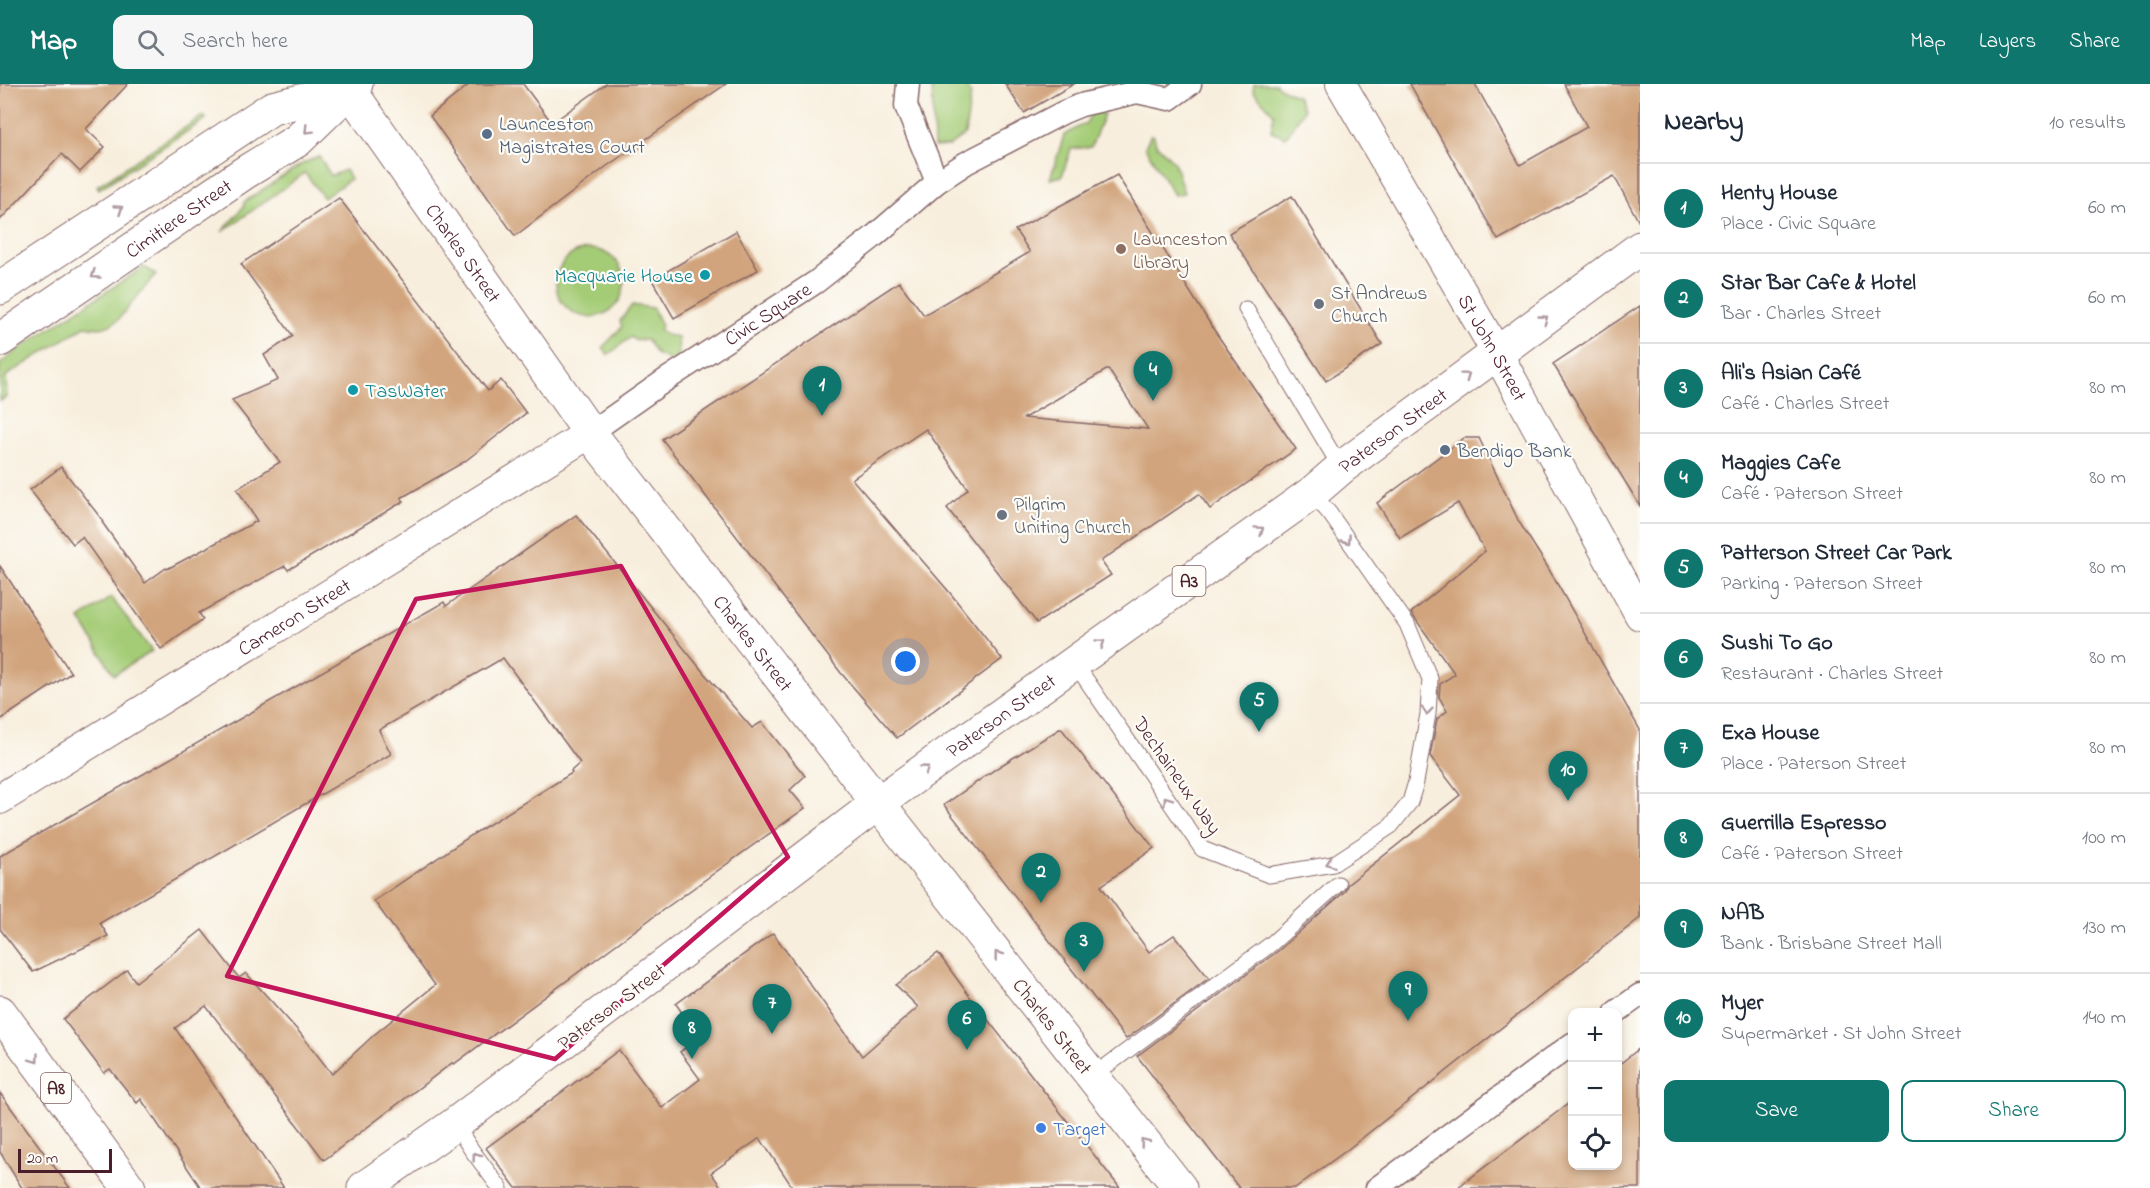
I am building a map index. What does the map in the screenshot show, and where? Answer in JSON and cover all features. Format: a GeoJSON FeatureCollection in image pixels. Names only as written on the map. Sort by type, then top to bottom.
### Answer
{"type":"FeatureCollection","features":[{"type":"Feature","properties":{"kind":"main road","name":"Cimitiere Street"},"geometry":{"type":"LineString","coordinates":[[6,277],[272,108],[350,86]]}},
{"type":"Feature","properties":{"kind":"main road","name":"Cimitiere Street"},"geometry":{"type":"LineString","coordinates":[[0,340],[244,172],[298,140],[350,86]]}},
{"type":"Feature","properties":{"kind":"main road","name":"Charles Street"},"geometry":{"type":"LineString","coordinates":[[350,86],[590,433],[1180,1188]]}},
{"type":"Feature","properties":{"kind":"main road","name":"Paterson Street"},"geometry":{"type":"LineString","coordinates":[[364,1188],[455,1124],[878,803],[1312,493],[1341,468],[1640,248]]}},
{"type":"Feature","properties":{"kind":"main road","name":"A8"},"geometry":{"type":"LineString","coordinates":[[0,1012],[129,1188]]}},
{"type":"Feature","properties":{"kind":"street"},"geometry":{"type":"LineString","coordinates":[[908,84],[906,106],[937,182]]}},
{"type":"Feature","properties":{"kind":"street","name":"Civic Square"},"geometry":{"type":"LineString","coordinates":[[590,433],[664,381],[824,276],[937,182],[966,163],[1081,105],[1137,92],[1169,99],[1190,84]]}},
{"type":"Feature","properties":{"kind":"street","name":"St John Street"},"geometry":{"type":"LineString","coordinates":[[1341,84],[1497,353],[1640,615]]}},
{"type":"Feature","properties":{"kind":"street","name":"Cameron Street"},"geometry":{"type":"LineString","coordinates":[[0,799],[590,433]]}},
{"type":"Feature","properties":{"kind":"street"},"geometry":{"type":"LineString","coordinates":[[1622,1008],[1640,995]]}},
{"type":"Feature","properties":{"kind":"street"},"geometry":{"type":"LineString","coordinates":[[1377,1188],[1568,1047]]}},
{"type":"Feature","properties":{"kind":"lane"},"geometry":{"type":"LineString","coordinates":[[1246,309],[1341,468]]}},
{"type":"Feature","properties":{"kind":"lane","name":"Dechaineux Way"},"geometry":{"type":"LineString","coordinates":[[1074,662],[1202,849],[1269,875],[1333,864],[1391,826],[1410,802],[1416,782],[1428,714],[1430,679],[1407,624],[1330,514],[1312,493]]}},
{"type":"Feature","properties":{"kind":"lane"},"geometry":{"type":"LineString","coordinates":[[1093,1077],[1270,944],[1338,884]]}},
{"type":"Feature","properties":{"kind":"lane"},"geometry":{"type":"LineString","coordinates":[[455,1124],[500,1188]]}},
{"type":"Feature","properties":{"kind":"highlighted area"},"geometry":{"type":"Polygon","coordinates":[[[621,566],[788,857],[555,1059],[227,976],[416,599],[621,566]]]}},
{"type":"Feature","properties":{"kind":"green space"},"geometry":{"type":"Polygon","coordinates":[[[932,84],[964,84],[971,94],[965,134],[950,146],[934,147],[932,84]]]}},
{"type":"Feature","properties":{"kind":"green space"},"geometry":{"type":"Polygon","coordinates":[[[1254,84],[1276,84],[1297,96],[1304,110],[1286,137],[1271,131],[1274,114],[1253,91],[1254,84]]]}},
{"type":"Feature","properties":{"kind":"green space"},"geometry":{"type":"Polygon","coordinates":[[[1094,109],[1104,114],[1091,147],[1071,149],[1062,176],[1050,179],[1064,135],[1086,123],[1094,109]]]}},
{"type":"Feature","properties":{"kind":"green space"},"geometry":{"type":"Polygon","coordinates":[[[204,115],[206,119],[99,189],[97,186],[204,115]]]}},
{"type":"Feature","properties":{"kind":"green space"},"geometry":{"type":"Polygon","coordinates":[[[1151,134],[1156,144],[1174,162],[1184,193],[1174,195],[1145,147],[1151,134]]]}},
{"type":"Feature","properties":{"kind":"green space"},"geometry":{"type":"Polygon","coordinates":[[[319,156],[331,176],[345,170],[350,179],[324,198],[305,173],[222,232],[244,206],[244,202],[300,165],[319,156]]]}},
{"type":"Feature","properties":{"kind":"green space"},"geometry":{"type":"Polygon","coordinates":[[[590,249],[603,252],[614,259],[621,270],[624,283],[621,296],[614,307],[603,314],[590,317],[577,314],[566,307],[559,296],[556,283],[559,270],[566,259],[577,252],[590,249]]]}},
{"type":"Feature","properties":{"kind":"green space"},"geometry":{"type":"Polygon","coordinates":[[[144,267],[156,274],[118,320],[102,328],[85,326],[6,376],[7,397],[0,401],[0,364],[24,345],[144,267]]]}},
{"type":"Feature","properties":{"kind":"green space"},"geometry":{"type":"Polygon","coordinates":[[[632,305],[653,308],[661,326],[659,329],[666,335],[678,337],[679,355],[671,361],[656,354],[647,340],[634,340],[631,337],[608,355],[603,347],[622,327],[620,321],[632,305]]]}},
{"type":"Feature","properties":{"kind":"green space"},"geometry":{"type":"Polygon","coordinates":[[[111,597],[152,651],[114,675],[80,619],[111,597]]]}},
{"type":"Feature","properties":{"kind":"building"},"geometry":{"type":"Polygon","coordinates":[[[0,84],[128,84],[86,129],[105,147],[80,172],[62,154],[0,220],[0,84]]]}},
{"type":"Feature","properties":{"kind":"building"},"geometry":{"type":"Polygon","coordinates":[[[470,84],[523,84],[552,123],[606,84],[726,84],[607,166],[515,236],[430,116],[470,84]]]}},
{"type":"Feature","properties":{"kind":"building"},"geometry":{"type":"Polygon","coordinates":[[[1005,84],[1074,84],[1024,113],[1005,84]]]}},
{"type":"Feature","properties":{"kind":"building"},"geometry":{"type":"Polygon","coordinates":[[[1410,84],[1475,84],[1520,165],[1587,127],[1564,84],[1640,84],[1640,224],[1614,176],[1498,240],[1410,84]]]}},
{"type":"Feature","properties":{"kind":"building"},"geometry":{"type":"Polygon","coordinates":[[[1117,175],[1214,330],[1296,449],[1210,509],[1199,494],[1101,561],[1111,575],[1037,623],[947,508],[968,489],[926,429],[852,479],[951,594],[1002,659],[897,738],[841,673],[662,439],[899,282],[924,315],[1030,252],[1015,230],[1117,175]],[[1108,369],[1024,418],[1148,429],[1108,369]]]}},
{"type":"Feature","properties":{"kind":"building"},"geometry":{"type":"Polygon","coordinates":[[[1292,196],[1382,344],[1326,381],[1229,233],[1292,196]]]}},
{"type":"Feature","properties":{"kind":"building","name":"TasWater"},"geometry":{"type":"Polygon","coordinates":[[[339,198],[488,391],[501,380],[526,413],[464,462],[401,498],[404,501],[288,570],[285,566],[199,613],[203,619],[161,649],[82,537],[73,544],[30,490],[61,467],[103,521],[145,583],[166,568],[257,521],[237,489],[280,462],[232,400],[278,380],[264,355],[293,336],[241,264],[339,198]]]}},
{"type":"Feature","properties":{"kind":"building","name":"Macquarie House"},"geometry":{"type":"Polygon","coordinates":[[[736,231],[758,270],[674,318],[652,280],[736,231]]]}},
{"type":"Feature","properties":{"kind":"building"},"geometry":{"type":"Polygon","coordinates":[[[1640,306],[1640,506],[1553,364],[1640,306]]]}},
{"type":"Feature","properties":{"kind":"building"},"geometry":{"type":"Polygon","coordinates":[[[1464,438],[1479,438],[1519,522],[1547,566],[1640,730],[1640,918],[1347,1150],[1295,1188],[1239,1188],[1137,1056],[1278,951],[1345,891],[1347,885],[1460,795],[1430,756],[1437,719],[1447,711],[1439,697],[1440,684],[1455,674],[1411,613],[1485,551],[1458,503],[1400,538],[1377,503],[1464,438]]]}},
{"type":"Feature","properties":{"kind":"building"},"geometry":{"type":"Polygon","coordinates":[[[576,515],[704,673],[752,728],[762,722],[805,776],[790,790],[805,808],[454,1064],[452,1063],[324,1160],[206,1006],[175,1028],[284,1188],[201,1188],[141,1099],[137,1103],[110,1069],[104,1073],[63,1019],[127,970],[136,982],[202,930],[239,978],[246,973],[300,1033],[332,1074],[375,1034],[435,985],[374,901],[475,833],[572,773],[571,771],[580,763],[503,658],[379,730],[391,754],[100,923],[108,936],[33,972],[0,929],[0,856],[444,602],[446,606],[576,515]]]}},
{"type":"Feature","properties":{"kind":"building"},"geometry":{"type":"Polygon","coordinates":[[[0,566],[71,673],[0,720],[0,566]]]}},
{"type":"Feature","properties":{"kind":"building"},"geometry":{"type":"Polygon","coordinates":[[[1061,728],[1154,848],[1101,886],[1149,952],[1174,935],[1209,978],[1126,1039],[944,805],[1061,728]]]}},
{"type":"Feature","properties":{"kind":"building"},"geometry":{"type":"Polygon","coordinates":[[[773,933],[862,1056],[918,1007],[896,985],[938,953],[1120,1188],[793,1188],[760,1138],[711,1173],[722,1188],[516,1188],[486,1148],[619,1050],[662,1108],[700,1079],[680,1052],[699,1037],[676,1004],[773,933]]]}},
{"type":"Feature","properties":{"kind":"building"},"geometry":{"type":"Polygon","coordinates":[[[1640,1048],[1640,1188],[1457,1188],[1568,1104],[1568,1170],[1622,1170],[1622,1062],[1640,1048]]]}},
{"type":"Feature","properties":{"kind":"building"},"geometry":{"type":"Polygon","coordinates":[[[0,1093],[70,1188],[22,1188],[0,1152],[0,1093]]]}},
{"type":"Feature","properties":{"kind":"place","name":"Launceston Magistrates Court"},"geometry":{"type":"Point","coordinates":[487,134]}},
{"type":"Feature","properties":{"kind":"place","name":"Launceston Library"},"geometry":{"type":"Point","coordinates":[1121,249]}},
{"type":"Feature","properties":{"kind":"place","name":"Macquarie House"},"geometry":{"type":"Point","coordinates":[705,275]}},
{"type":"Feature","properties":{"kind":"place","name":"St Andrews Church"},"geometry":{"type":"Point","coordinates":[1319,304]}},
{"type":"Feature","properties":{"kind":"place","name":"TasWater"},"geometry":{"type":"Point","coordinates":[353,390]}},
{"type":"Feature","properties":{"kind":"place","name":"Maggies Cafe"},"geometry":{"type":"Point","coordinates":[1153,401]}},
{"type":"Feature","properties":{"kind":"place","name":"Henty House"},"geometry":{"type":"Point","coordinates":[822,416]}},
{"type":"Feature","properties":{"kind":"place","name":"Bendigo Bank"},"geometry":{"type":"Point","coordinates":[1445,450]}},
{"type":"Feature","properties":{"kind":"place","name":"Pilgrim Uniting Church"},"geometry":{"type":"Point","coordinates":[1002,515]}},
{"type":"Feature","properties":{"kind":"place","name":"Patterson Street Car Park"},"geometry":{"type":"Point","coordinates":[1259,732]}},
{"type":"Feature","properties":{"kind":"place","name":"Myer"},"geometry":{"type":"Point","coordinates":[1568,801]}},
{"type":"Feature","properties":{"kind":"place","name":"Star Bar Cafe & Hotel"},"geometry":{"type":"Point","coordinates":[1041,903]}},
{"type":"Feature","properties":{"kind":"place","name":"Ali's Asian Café"},"geometry":{"type":"Point","coordinates":[1084,972]}},
{"type":"Feature","properties":{"kind":"place","name":"NAB"},"geometry":{"type":"Point","coordinates":[1408,1021]}},
{"type":"Feature","properties":{"kind":"place","name":"Exa House"},"geometry":{"type":"Point","coordinates":[772,1034]}},
{"type":"Feature","properties":{"kind":"place","name":"Sushi To Go"},"geometry":{"type":"Point","coordinates":[967,1050]}},
{"type":"Feature","properties":{"kind":"place","name":"Guerrilla Espresso"},"geometry":{"type":"Point","coordinates":[692,1059]}},
{"type":"Feature","properties":{"kind":"place","name":"Target"},"geometry":{"type":"Point","coordinates":[1041,1128]}}]}
